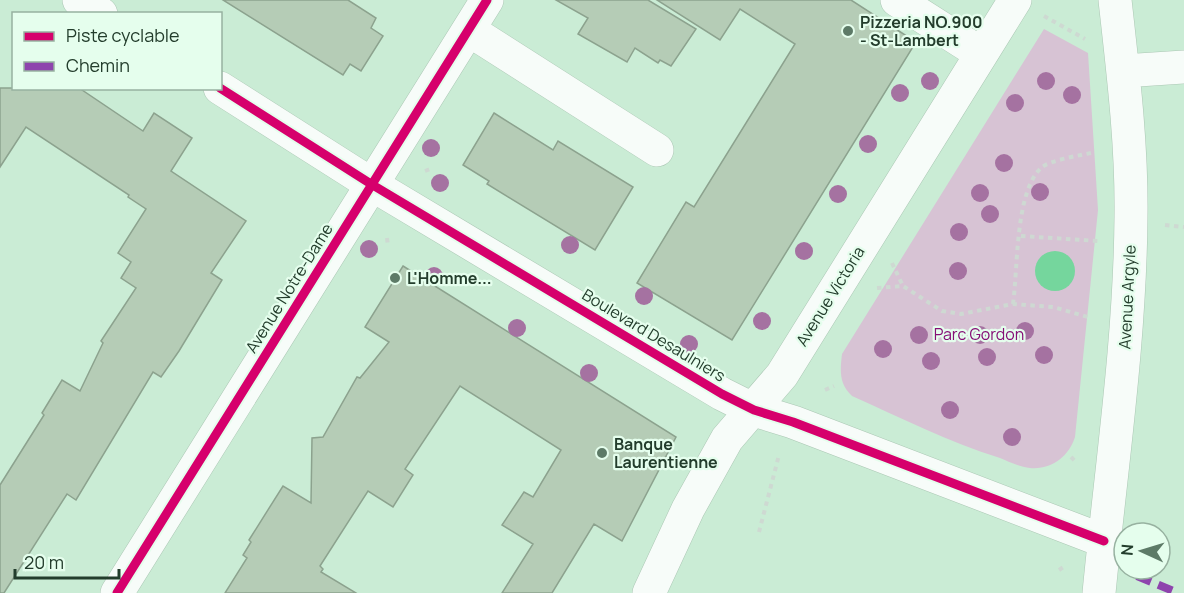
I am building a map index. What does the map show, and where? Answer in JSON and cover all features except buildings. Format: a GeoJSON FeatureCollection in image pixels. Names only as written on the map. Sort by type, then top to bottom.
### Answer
{"type":"FeatureCollection","features":[{"type":"Feature","properties":{"kind":"street"},"geometry":{"type":"LineString","coordinates":[[79,0],[98,12]]}},
{"type":"Feature","properties":{"kind":"street","name":"Avenue Notre-Dame"},"geometry":{"type":"LineString","coordinates":[[117,593],[487,0]]}},
{"type":"Feature","properties":{"kind":"street"},"geometry":{"type":"LineString","coordinates":[[897,0],[980,53]]}},
{"type":"Feature","properties":{"kind":"street","name":"Avenue Victoria"},"geometry":{"type":"LineString","coordinates":[[649,593],[688,509],[727,439],[782,375],[1015,0]]}},
{"type":"Feature","properties":{"kind":"street","name":"Avenue Argyle"},"geometry":{"type":"LineString","coordinates":[[1099,593],[1123,360],[1131,216],[1123,71],[1115,0]]}},
{"type":"Feature","properties":{"kind":"street"},"geometry":{"type":"LineString","coordinates":[[469,30],[657,150]]}},
{"type":"Feature","properties":{"kind":"street"},"geometry":{"type":"LineString","coordinates":[[1123,71],[1184,67]]}},
{"type":"Feature","properties":{"kind":"street","name":"Boulevard Desaulniers"},"geometry":{"type":"LineString","coordinates":[[222,89],[371,184],[722,394],[754,410],[793,422],[1104,541]]}},
{"type":"Feature","properties":{"kind":"path"},"geometry":{"type":"LineString","coordinates":[[1044,16],[1091,42]]}},
{"type":"Feature","properties":{"kind":"path"},"geometry":{"type":"LineString","coordinates":[[1013,304],[1024,201],[1032,180],[1042,166],[1098,151]]}},
{"type":"Feature","properties":{"kind":"path"},"geometry":{"type":"LineString","coordinates":[[425,171],[433,168]]}},
{"type":"Feature","properties":{"kind":"path"},"geometry":{"type":"LineString","coordinates":[[1161,225],[1184,227]]}},
{"type":"Feature","properties":{"kind":"path"},"geometry":{"type":"LineString","coordinates":[[1020,236],[1099,241]]}},
{"type":"Feature","properties":{"kind":"path"},"geometry":{"type":"LineString","coordinates":[[387,238],[388,246]]}},
{"type":"Feature","properties":{"kind":"path"},"geometry":{"type":"LineString","coordinates":[[892,263],[903,286],[942,311],[961,314],[1013,304],[1053,307],[1091,318]]}},
{"type":"Feature","properties":{"kind":"path"},"geometry":{"type":"LineString","coordinates":[[877,288],[903,286]]}},
{"type":"Feature","properties":{"kind":"path"},"geometry":{"type":"LineString","coordinates":[[825,390],[834,386]]}},
{"type":"Feature","properties":{"kind":"path"},"geometry":{"type":"LineString","coordinates":[[759,532],[779,455]]}},
{"type":"Feature","properties":{"kind":"path"},"geometry":{"type":"LineString","coordinates":[[1059,570],[1065,566]]}},
{"type":"Feature","properties":{"kind":"green space","name":"Parc Gordon"},"geometry":{"type":"Polygon","coordinates":[[[1044,29],[1088,53],[1098,210],[1075,437],[1064,456],[1045,467],[1030,468],[944,437],[852,396],[841,377],[841,366],[842,354],[1044,29]]]}},
{"type":"Feature","properties":{"kind":"shaded area"},"geometry":{"type":"Polygon","coordinates":[[[1055,251],[1063,252],[1069,257],[1074,263],[1074,279],[1069,285],[1063,290],[1055,291],[1047,290],[1041,285],[1036,279],[1035,271],[1036,263],[1041,257],[1047,252],[1055,251]]]}},
{"type":"Feature","properties":{"kind":"marked path"},"geometry":{"type":"LineString","coordinates":[[1149,581],[1178,593]]}},
{"type":"Feature","properties":{"kind":"cycle path"},"geometry":{"type":"LineString","coordinates":[[117,593],[487,0]]}},
{"type":"Feature","properties":{"kind":"cycle path"},"geometry":{"type":"LineString","coordinates":[[222,89],[371,184],[722,394],[754,410],[793,422],[1104,541]]}},
{"type":"Feature","properties":{"kind":"place","name":"Pizzeria NO.900 - St-Lambert"},"geometry":{"type":"Point","coordinates":[848,31]}},
{"type":"Feature","properties":{"kind":"place","name":"L'Homme..."},"geometry":{"type":"Point","coordinates":[395,278]}},
{"type":"Feature","properties":{"kind":"place","name":"Banque Laurentienne"},"geometry":{"type":"Point","coordinates":[602,453]}}]}
